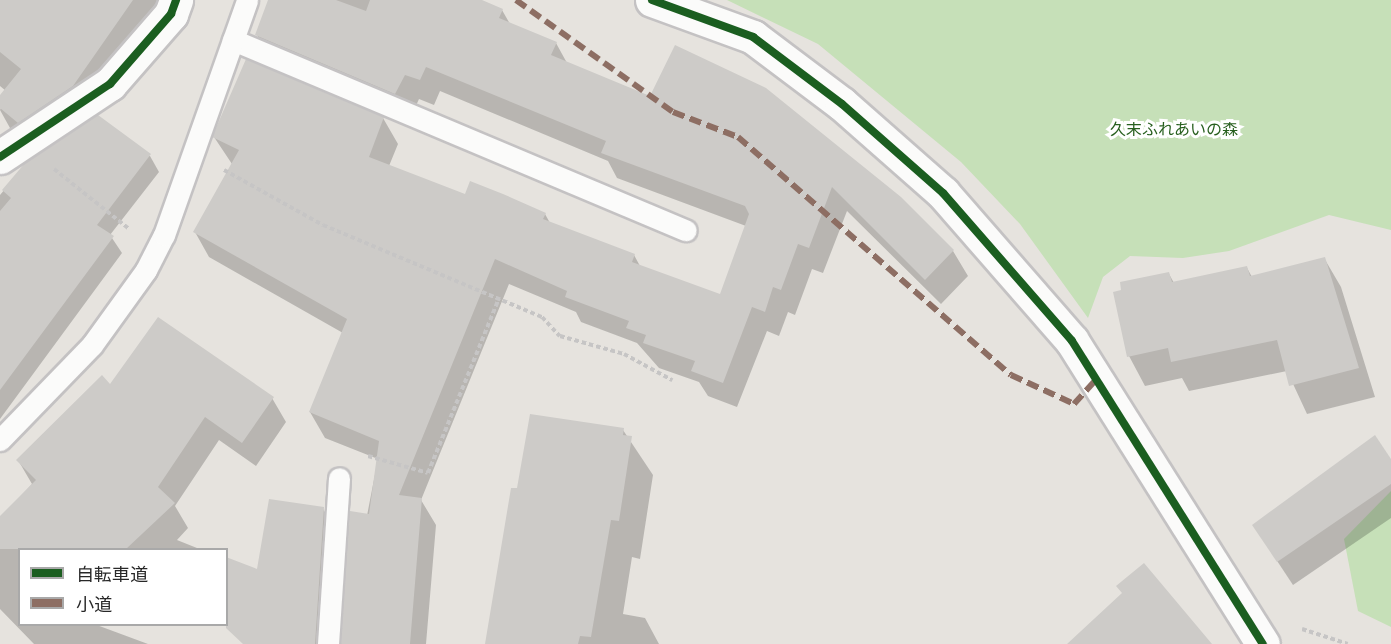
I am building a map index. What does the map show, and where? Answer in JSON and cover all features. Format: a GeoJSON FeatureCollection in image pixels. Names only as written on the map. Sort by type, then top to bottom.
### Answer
{"type":"FeatureCollection","features":[{"type":"Feature","properties":{"kind":"street"},"geometry":{"type":"LineString","coordinates":[[13,149],[110,84],[176,0]]}},
{"type":"Feature","properties":{"kind":"street"},"geometry":{"type":"LineString","coordinates":[[652,0],[753,37],[842,104],[943,193],[1072,341],[1263,644]]}},
{"type":"Feature","properties":{"kind":"lane"},"geometry":{"type":"LineString","coordinates":[[0,440],[92,345],[157,248],[189,151],[247,0]]}},
{"type":"Feature","properties":{"kind":"lane"},"geometry":{"type":"LineString","coordinates":[[233,40],[686,230]]}},
{"type":"Feature","properties":{"kind":"lane"},"geometry":{"type":"LineString","coordinates":[[328,644],[339,478]]}},
{"type":"Feature","properties":{"kind":"path"},"geometry":{"type":"LineString","coordinates":[[13,149],[157,248]]}},
{"type":"Feature","properties":{"kind":"path"},"geometry":{"type":"LineString","coordinates":[[189,151],[323,225],[542,317],[560,336],[624,354],[672,381]]}},
{"type":"Feature","properties":{"kind":"path"},"geometry":{"type":"LineString","coordinates":[[339,478],[344,449],[428,473],[499,298]]}},
{"type":"Feature","properties":{"kind":"green space","name":"久末ふれあいの森"},"geometry":{"type":"Polygon","coordinates":[[[727,0],[1391,0],[1391,230],[1329,215],[1229,251],[1183,258],[1130,256],[1103,277],[1088,318],[1020,224],[961,162],[818,44],[727,0]]]}},
{"type":"Feature","properties":{"kind":"green space"},"geometry":{"type":"Polygon","coordinates":[[[1391,491],[1391,627],[1358,611],[1344,539],[1391,491]]]}},
{"type":"Feature","properties":{"kind":"building"},"geometry":{"type":"Polygon","coordinates":[[[0,0],[133,0],[73,86],[18,123],[0,108],[0,95],[21,69],[0,52],[0,0]]]}},
{"type":"Feature","properties":{"kind":"building"},"geometry":{"type":"Polygon","coordinates":[[[268,0],[336,0],[366,11],[370,0],[482,0],[503,9],[499,18],[557,42],[551,55],[650,96],[675,45],[766,88],[901,197],[954,250],[925,280],[832,187],[809,248],[798,244],[781,290],[773,287],[765,312],[752,307],[723,383],[691,371],[695,361],[643,343],[646,335],[626,328],[629,321],[565,297],[567,291],[495,259],[399,495],[422,498],[410,644],[341,644],[350,511],[369,514],[379,441],[309,412],[347,319],[193,232],[239,150],[212,137],[246,59],[384,117],[369,157],[465,194],[470,181],[546,213],[543,219],[635,254],[632,262],[720,294],[749,214],[745,206],[601,153],[606,141],[426,67],[420,80],[405,75],[395,94],[255,35],[268,0]]]}},
{"type":"Feature","properties":{"kind":"building"},"geometry":{"type":"Polygon","coordinates":[[[98,115],[151,154],[97,225],[114,236],[0,390],[0,211],[11,198],[2,190],[25,163],[98,115]]]}},
{"type":"Feature","properties":{"kind":"building"},"geometry":{"type":"Polygon","coordinates":[[[1325,257],[1359,368],[1289,386],[1277,340],[1171,362],[1168,348],[1127,357],[1113,292],[1121,290],[1120,282],[1169,272],[1172,282],[1247,266],[1250,276],[1325,257]]]}},
{"type":"Feature","properties":{"kind":"building"},"geometry":{"type":"Polygon","coordinates":[[[158,317],[274,397],[242,443],[205,417],[158,487],[175,503],[127,548],[0,549],[0,516],[36,480],[16,460],[102,375],[110,384],[158,317]]]}},
{"type":"Feature","properties":{"kind":"building"},"geometry":{"type":"Polygon","coordinates":[[[530,414],[624,428],[623,435],[632,436],[619,521],[611,520],[591,637],[580,636],[578,644],[485,644],[511,488],[517,488],[530,414]]]}},
{"type":"Feature","properties":{"kind":"building"},"geometry":{"type":"Polygon","coordinates":[[[1375,435],[1391,459],[1391,484],[1277,562],[1252,525],[1375,435]]]}},
{"type":"Feature","properties":{"kind":"building"},"geometry":{"type":"Polygon","coordinates":[[[269,499],[324,507],[315,644],[243,644],[226,628],[228,626],[228,558],[257,569],[269,499]]]}},
{"type":"Feature","properties":{"kind":"building"},"geometry":{"type":"Polygon","coordinates":[[[1144,563],[1212,644],[1067,644],[1122,593],[1116,586],[1144,563]]]}},
{"type":"Feature","properties":{"kind":"marked path"},"geometry":{"type":"LineString","coordinates":[[516,0],[673,112],[738,137],[1011,375],[1074,404],[1095,381]]}},
{"type":"Feature","properties":{"kind":"cycle path"},"geometry":{"type":"LineString","coordinates":[[0,157],[110,84],[171,14],[176,0]]}},
{"type":"Feature","properties":{"kind":"cycle path"},"geometry":{"type":"LineString","coordinates":[[652,0],[753,37],[842,104],[943,193],[1072,341],[1263,644]]}}]}
